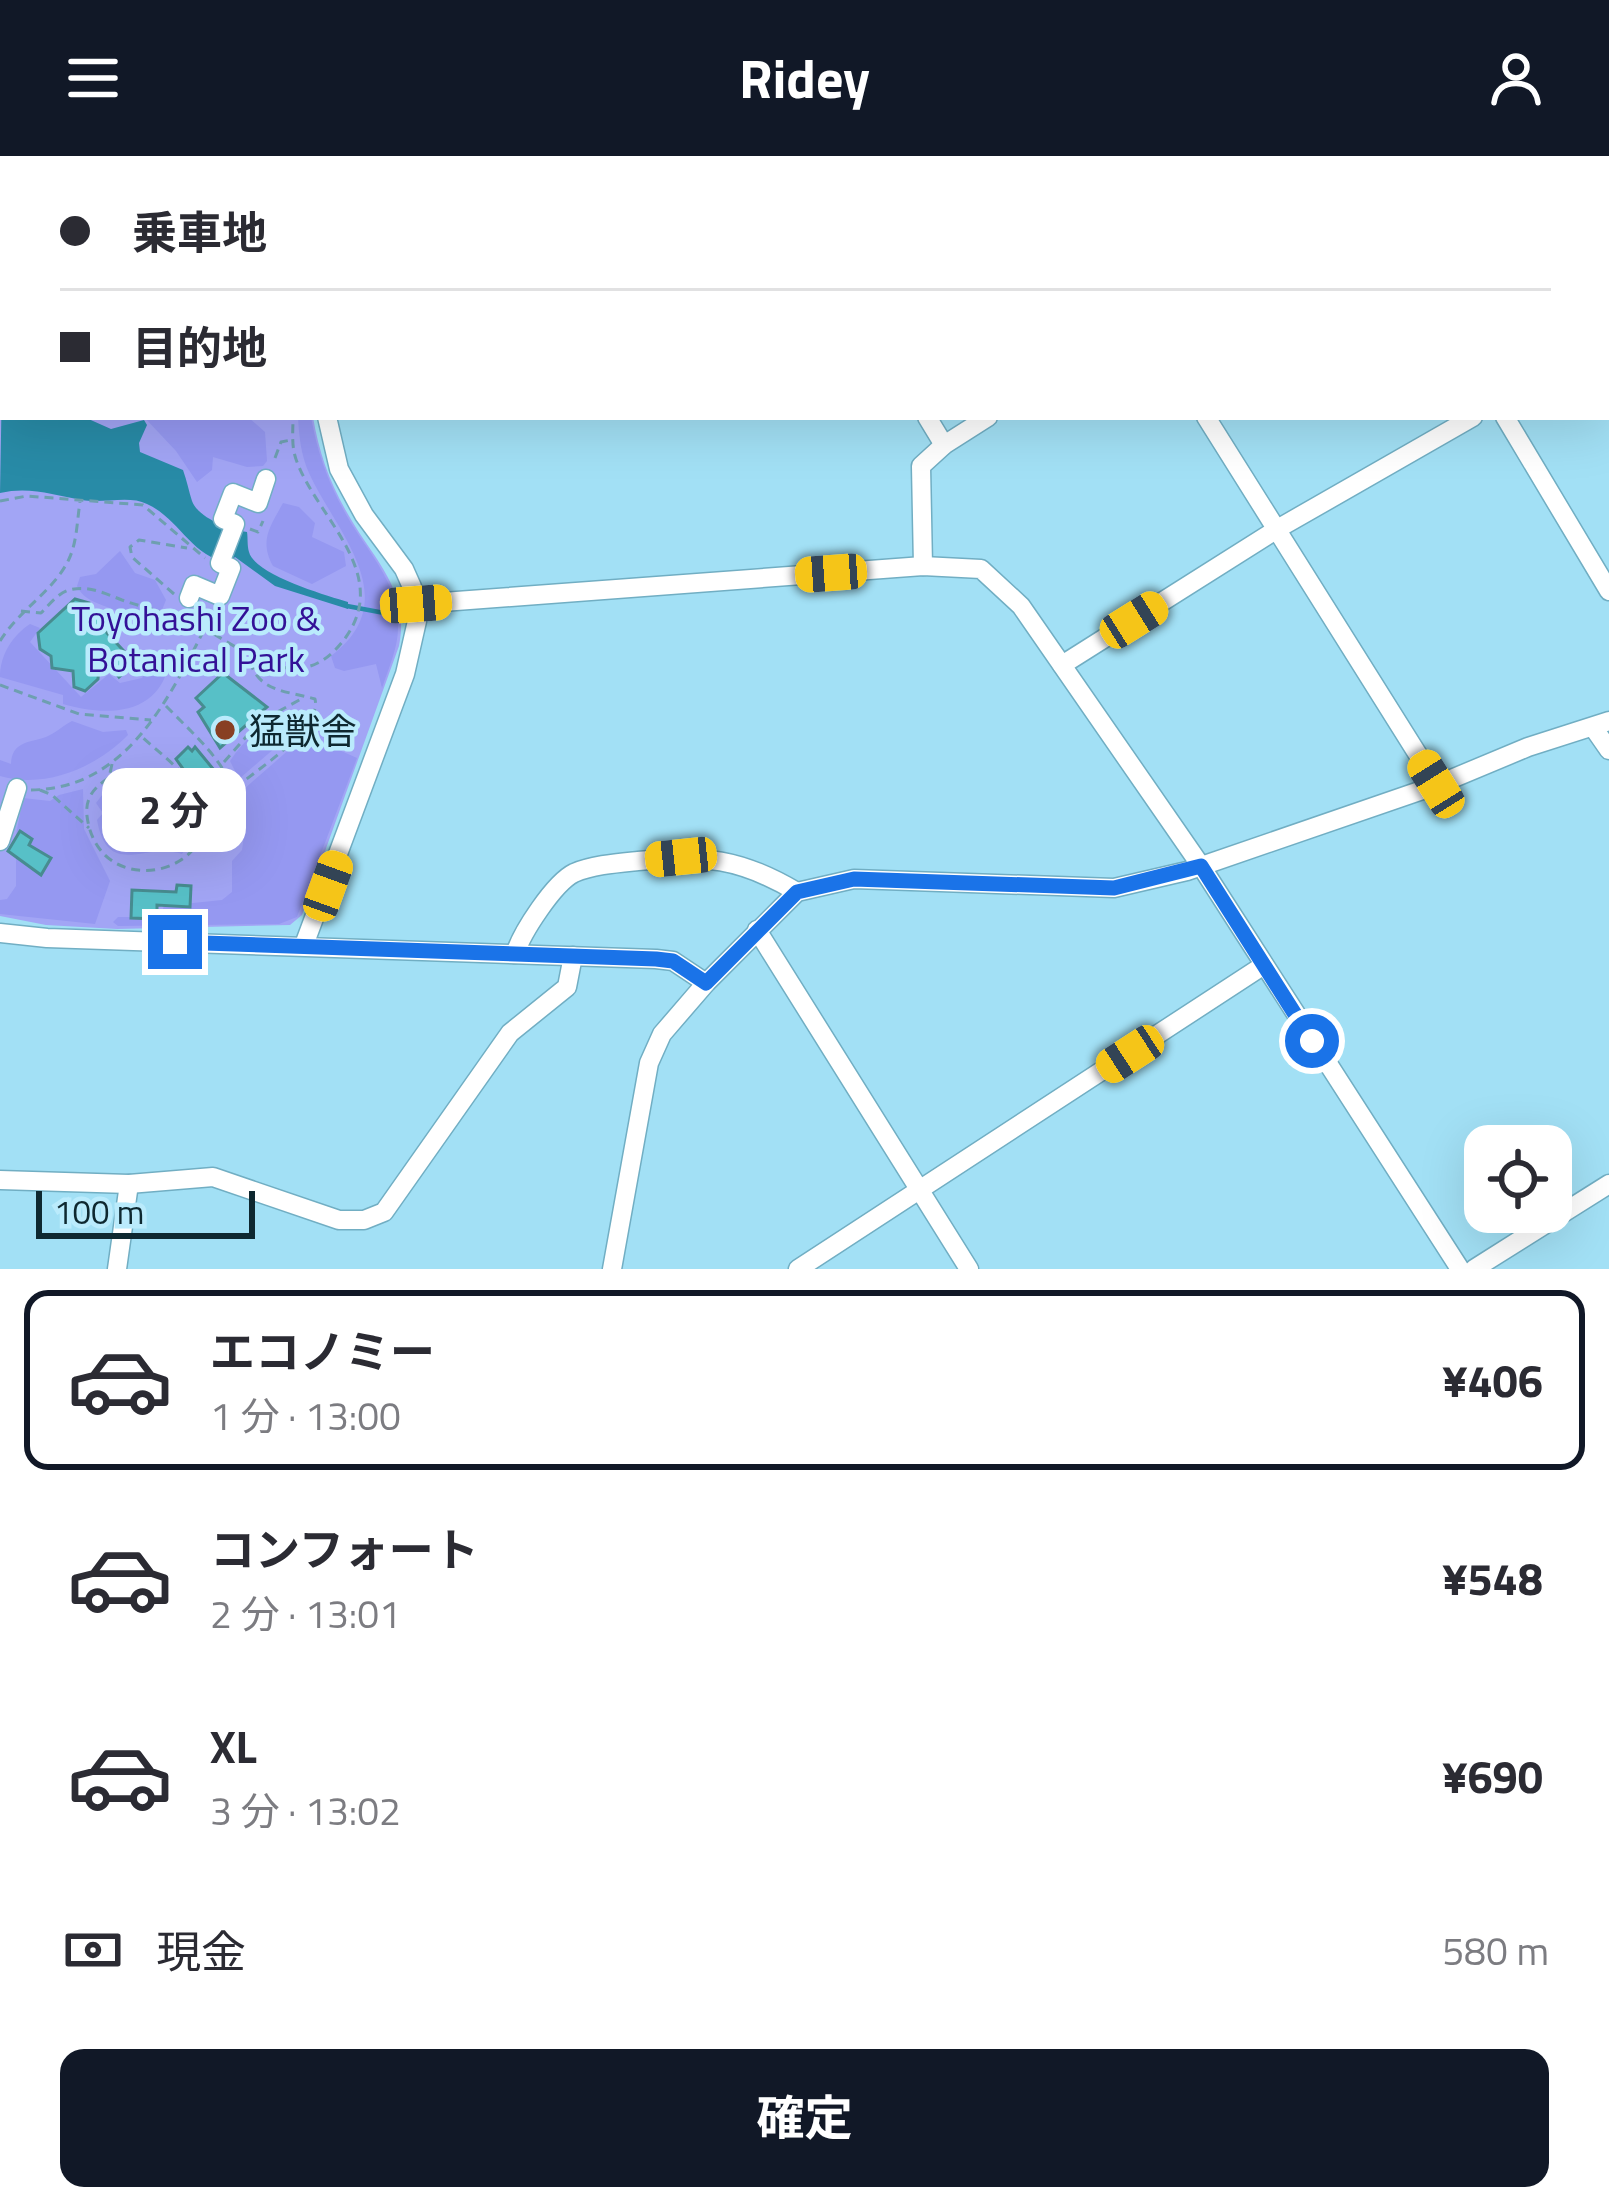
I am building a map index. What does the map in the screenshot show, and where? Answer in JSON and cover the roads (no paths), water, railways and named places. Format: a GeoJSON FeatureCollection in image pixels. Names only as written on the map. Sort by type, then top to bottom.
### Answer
{"type":"FeatureCollection","features":[{"type":"Feature","properties":{"kind":"street"},"geometry":{"type":"LineString","coordinates":[[304,945],[412,652],[416,604],[404,569],[348,489],[332,448],[329,420]]}},
{"type":"Feature","properties":{"kind":"street"},"geometry":{"type":"LineString","coordinates":[[928,420],[944,445]]}},
{"type":"Feature","properties":{"kind":"street"},"geometry":{"type":"LineString","coordinates":[[923,566],[921,466],[983,420]]}},
{"type":"Feature","properties":{"kind":"street"},"geometry":{"type":"LineString","coordinates":[[1208,420],[1436,784]]}},
{"type":"Feature","properties":{"kind":"street"},"geometry":{"type":"LineString","coordinates":[[1062,665],[1279,528],[1468,420]]}},
{"type":"Feature","properties":{"kind":"street"},"geometry":{"type":"LineString","coordinates":[[1507,420],[1609,591]]}},
{"type":"Feature","properties":{"kind":"street"},"geometry":{"type":"LineString","coordinates":[[183,598],[194,585],[220,596],[231,568],[220,563],[236,524],[223,519],[233,493],[258,502],[266,479]]}},
{"type":"Feature","properties":{"kind":"street"},"geometry":{"type":"LineString","coordinates":[[416,604],[923,566],[981,569],[1022,606],[1201,866],[1460,1269]]}},
{"type":"Feature","properties":{"kind":"street"},"geometry":{"type":"LineString","coordinates":[[613,1269],[649,1063],[662,1034],[797,892],[854,879],[1114,888],[1201,866],[1601,724],[1609,750]]}},
{"type":"Feature","properties":{"kind":"street"},"geometry":{"type":"LineString","coordinates":[[0,841],[16,788]]}},
{"type":"Feature","properties":{"kind":"street"},"geometry":{"type":"LineString","coordinates":[[515,954],[522,932],[572,874],[617,863],[720,858],[762,871],[797,892]]}},
{"type":"Feature","properties":{"kind":"street"},"geometry":{"type":"LineString","coordinates":[[757,930],[969,1269]]}},
{"type":"Feature","properties":{"kind":"street"},"geometry":{"type":"LineString","coordinates":[[0,933],[673,961],[706,983]]}},
{"type":"Feature","properties":{"kind":"street"},"geometry":{"type":"LineString","coordinates":[[0,1180],[129,1184],[213,1177],[340,1220],[364,1220],[384,1212],[510,1033],[567,987],[573,956]]}},
{"type":"Feature","properties":{"kind":"street"},"geometry":{"type":"LineString","coordinates":[[798,1269],[1264,965]]}},
{"type":"Feature","properties":{"kind":"street"},"geometry":{"type":"LineString","coordinates":[[118,1269],[129,1184]]}},
{"type":"Feature","properties":{"kind":"street"},"geometry":{"type":"LineString","coordinates":[[1474,1269],[1609,1184]]}},
{"type":"Feature","properties":{"kind":"waterway"},"geometry":{"type":"LineString","coordinates":[[347,606],[395,615]]}},
{"type":"Feature","properties":{"kind":"place","name":"猛獣舎"},"geometry":{"type":"Point","coordinates":[225,730]}},
{"type":"Feature","properties":{"kind":"park label","name":"Toyohashi Zoo & Botanical Park"},"geometry":{"type":"Point","coordinates":[196,638]}}]}
